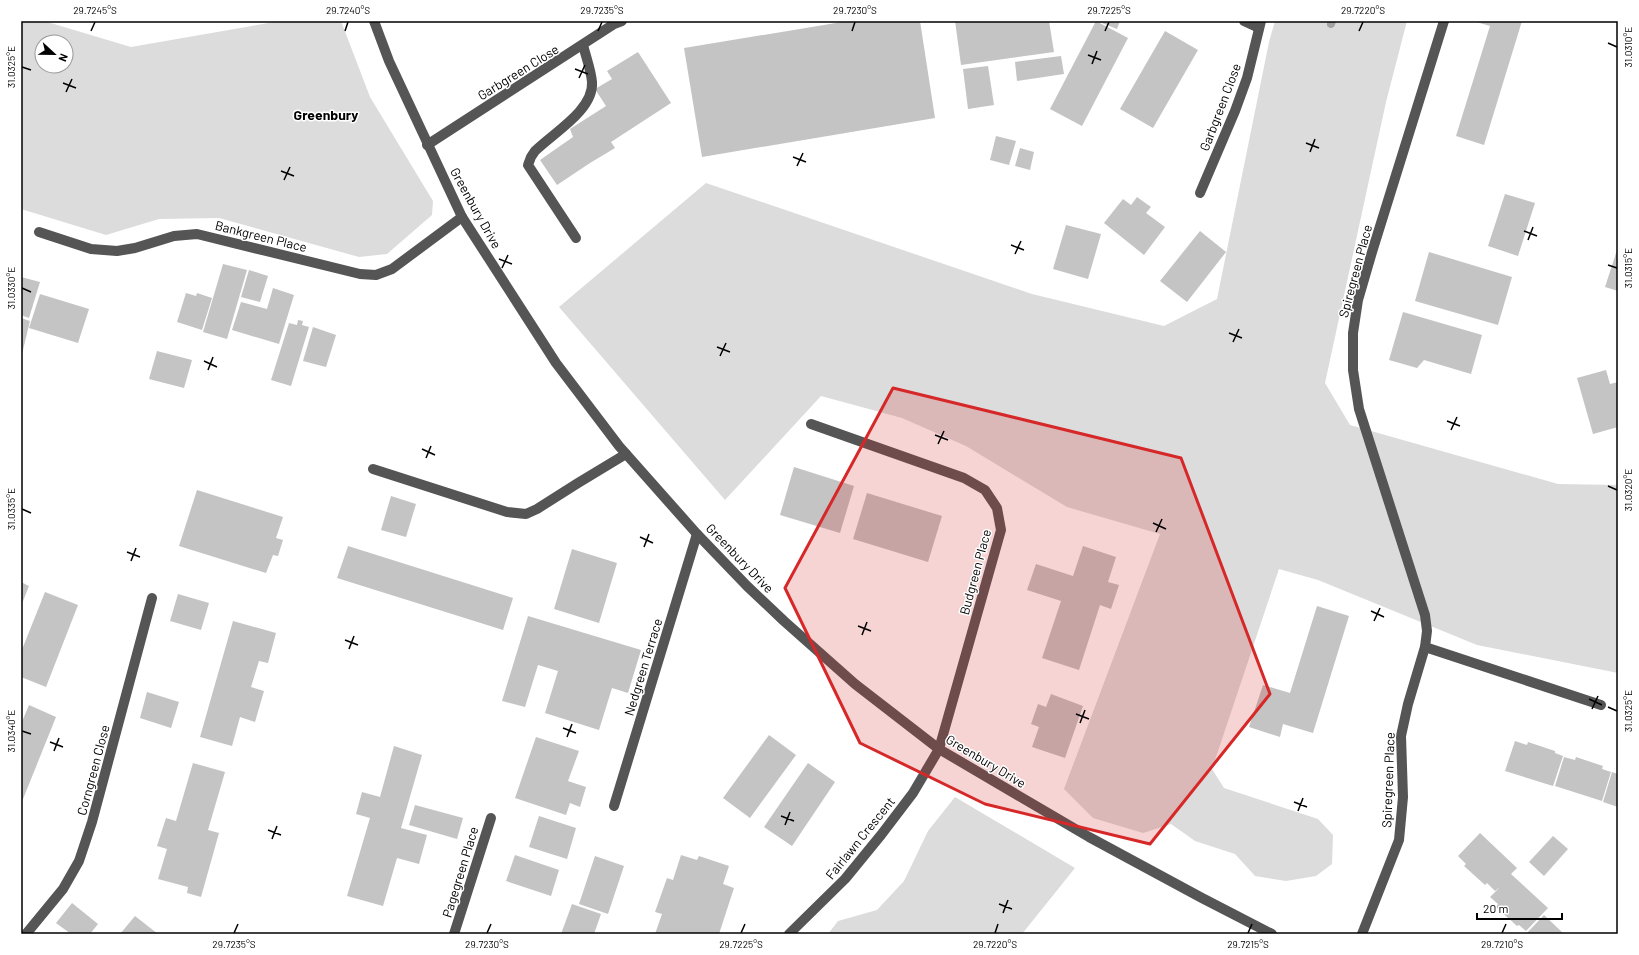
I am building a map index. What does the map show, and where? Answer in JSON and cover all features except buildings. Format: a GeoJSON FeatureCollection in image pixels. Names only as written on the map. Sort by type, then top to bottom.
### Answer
{"type":"FeatureCollection","features":[{"type":"Feature","properties":{"kind":"street","name":"Greenbury Drive"},"geometry":{"type":"LineString","coordinates":[[374,21],[389,62],[462,217],[556,363],[626,454],[697,534],[747,586],[790,627],[855,684],[939,749],[1089,837],[1272,934]]}},
{"type":"Feature","properties":{"kind":"street","name":"Garbgreen Close"},"geometry":{"type":"LineString","coordinates":[[1200,194],[1235,111],[1247,78],[1260,25],[1244,21]]}},
{"type":"Feature","properties":{"kind":"street","name":"Spiregreen Place"},"geometry":{"type":"LineString","coordinates":[[1362,934],[1399,840],[1404,797],[1401,736],[1425,647],[1427,631],[1425,615],[1360,409],[1353,370],[1353,333],[1358,300],[1372,252],[1444,21]]}},
{"type":"Feature","properties":{"kind":"street","name":"Garbgreen Close"},"geometry":{"type":"LineString","coordinates":[[427,145],[583,45],[616,22]]}},
{"type":"Feature","properties":{"kind":"street"},"geometry":{"type":"LineString","coordinates":[[576,238],[528,165],[535,151],[577,114],[586,104],[591,94],[592,82],[583,45]]}},
{"type":"Feature","properties":{"kind":"street","name":"Bankgreen Place"},"geometry":{"type":"LineString","coordinates":[[39,232],[91,249],[117,251],[135,248],[174,236],[196,234],[360,274],[376,275],[392,269],[462,217]]}},
{"type":"Feature","properties":{"kind":"street","name":"Budgreen Place"},"geometry":{"type":"LineString","coordinates":[[811,424],[964,478],[985,490],[997,508],[1001,530],[939,749]]}},
{"type":"Feature","properties":{"kind":"street"},"geometry":{"type":"LineString","coordinates":[[374,469],[506,512],[526,514],[537,509],[626,454]]}},
{"type":"Feature","properties":{"kind":"street","name":"Nedgreen Terrace"},"geometry":{"type":"LineString","coordinates":[[614,806],[697,534]]}},
{"type":"Feature","properties":{"kind":"street","name":"Corngreen Close"},"geometry":{"type":"LineString","coordinates":[[26,934],[63,889],[79,861],[92,822],[152,598]]}},
{"type":"Feature","properties":{"kind":"street"},"geometry":{"type":"LineString","coordinates":[[1425,647],[1601,705]]}},
{"type":"Feature","properties":{"kind":"street","name":"Fairlawn Crescent"},"geometry":{"type":"LineString","coordinates":[[789,934],[845,879],[881,835],[913,793],[939,749]]}},
{"type":"Feature","properties":{"kind":"street","name":"Pagegreen Place"},"geometry":{"type":"LineString","coordinates":[[454,934],[491,818]]}},
{"type":"Feature","properties":{"kind":"highlighted area"},"geometry":{"type":"Polygon","coordinates":[[[893,388],[1181,458],[1270,694],[1150,844],[985,804],[860,743],[785,588],[893,388]]]}},
{"type":"Feature","properties":{"kind":"shaded area"},"geometry":{"type":"Polygon","coordinates":[[[21,21],[44,21],[131,47],[280,21],[341,21],[370,97],[433,201],[432,215],[387,254],[359,257],[219,218],[159,219],[106,235],[21,209],[21,21]]]}},
{"type":"Feature","properties":{"kind":"shaded area"},"geometry":{"type":"Polygon","coordinates":[[[1275,21],[1407,21],[1386,102],[1325,383],[1350,425],[1558,484],[1618,485],[1618,673],[1477,645],[1318,580],[1279,569],[1212,769],[1224,788],[1318,819],[1333,835],[1332,864],[1316,876],[1286,881],[1255,876],[1235,854],[1195,841],[1171,824],[1143,833],[1093,818],[1064,789],[1160,534],[1067,507],[966,446],[902,418],[821,396],[725,500],[559,307],[706,183],[1032,294],[1164,326],[1217,299],[1269,42],[1275,21]]]}},
{"type":"Feature","properties":{"kind":"shaded area"},"geometry":{"type":"Polygon","coordinates":[[[955,797],[1075,868],[1022,934],[828,934],[838,921],[877,910],[904,881],[928,831],[955,797]]]}},
{"type":"Feature","properties":{"kind":"district","name":"Greenbury"},"geometry":{"type":"Point","coordinates":[326,114]}}]}
